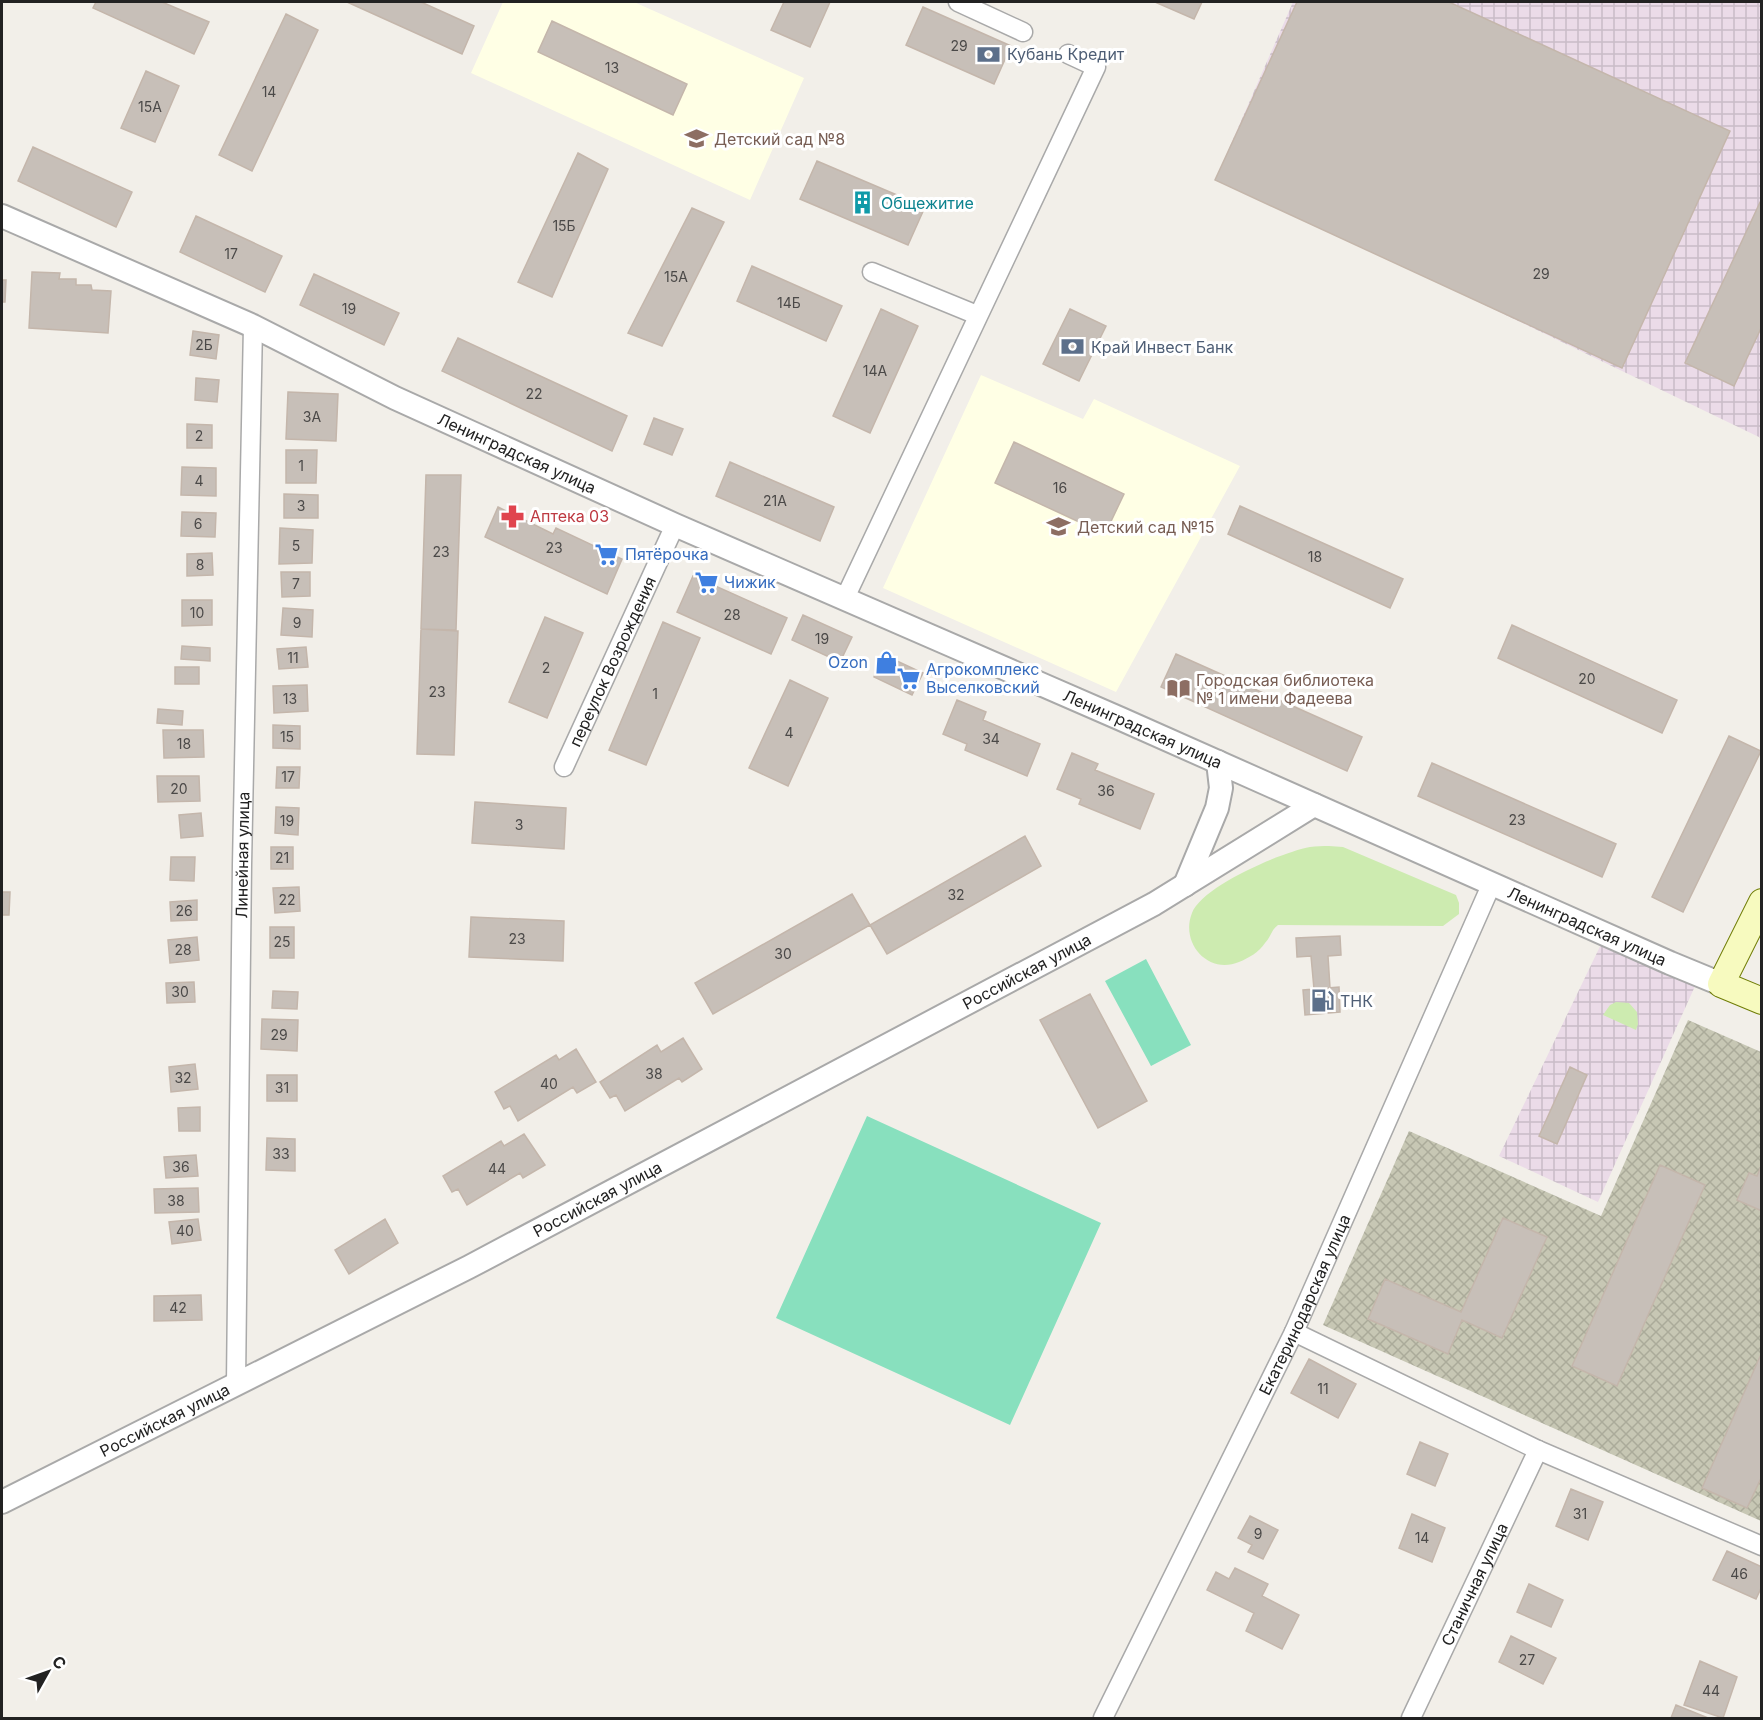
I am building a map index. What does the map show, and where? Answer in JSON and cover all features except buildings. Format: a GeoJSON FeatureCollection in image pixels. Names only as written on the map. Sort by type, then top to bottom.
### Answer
{"type":"FeatureCollection","features":[{"type":"Feature","properties":{"kind":"main road"},"geometry":{"type":"LineString","coordinates":[[1721,984],[1761,902]]}},
{"type":"Feature","properties":{"kind":"main road","name":"Ленинградская улица"},"geometry":{"type":"LineString","coordinates":[[1721,984],[1761,1001]]}},
{"type":"Feature","properties":{"kind":"street"},"geometry":{"type":"LineString","coordinates":[[958,2],[1023,32]]}},
{"type":"Feature","properties":{"kind":"street"},"geometry":{"type":"LineString","coordinates":[[845,598],[1095,67],[1068,54]]}},
{"type":"Feature","properties":{"kind":"street","name":"Ленинградская улица"},"geometry":{"type":"LineString","coordinates":[[2,216],[253,326],[395,398],[675,525],[1721,984]]}},
{"type":"Feature","properties":{"kind":"street"},"geometry":{"type":"LineString","coordinates":[[873,272],[977,315]]}},
{"type":"Feature","properties":{"kind":"street","name":"Линейная улица"},"geometry":{"type":"LineString","coordinates":[[236,1383],[242,853],[253,326]]}},
{"type":"Feature","properties":{"kind":"street","name":"переулок Возрождения"},"geometry":{"type":"LineString","coordinates":[[564,768],[675,525]]}},
{"type":"Feature","properties":{"kind":"street"},"geometry":{"type":"LineString","coordinates":[[1185,885],[1217,808],[1221,788],[1218,762]]}},
{"type":"Feature","properties":{"kind":"street","name":"Российская улица"},"geometry":{"type":"LineString","coordinates":[[2,1502],[469,1267],[1154,904],[1314,805]]}},
{"type":"Feature","properties":{"kind":"street","name":"Екатеринодарская улица"},"geometry":{"type":"LineString","coordinates":[[1103,1719],[1294,1332],[1492,884]]}},
{"type":"Feature","properties":{"kind":"street"},"geometry":{"type":"LineString","coordinates":[[1294,1332],[1538,1450],[1761,1546]]}},
{"type":"Feature","properties":{"kind":"street","name":"Станичная улица"},"geometry":{"type":"LineString","coordinates":[[1411,1719],[1538,1450]]}},
{"type":"Feature","properties":{"kind":"shaded area","name":"Детский сад №8"},"geometry":{"type":"Polygon","coordinates":[[[503,2],[634,2],[804,78],[750,200],[471,73],[503,2]]]}},
{"type":"Feature","properties":{"kind":"shaded area"},"geometry":{"type":"Polygon","coordinates":[[[1293,2],[1761,2],[1761,438],[1217,176],[1293,2]]]}},
{"type":"Feature","properties":{"kind":"shaded area","name":"Детский сад №15"},"geometry":{"type":"Polygon","coordinates":[[[981,375],[1083,419],[1094,399],[1240,466],[1116,692],[883,588],[981,375]]]}},
{"type":"Feature","properties":{"kind":"shaded area"},"geometry":{"type":"Polygon","coordinates":[[[1606,934],[1700,975],[1598,1202],[1499,1156],[1606,934]]]}},
{"type":"Feature","properties":{"kind":"shaded area"},"geometry":{"type":"Polygon","coordinates":[[[1688,1020],[1761,1052],[1761,1521],[1323,1325],[1409,1131],[1601,1216],[1688,1020]]]}},
{"type":"Feature","properties":{"kind":"green space"},"geometry":{"type":"Polygon","coordinates":[[[1329,846],[1343,847],[1456,895],[1459,914],[1443,926],[1278,925],[1260,949],[1239,962],[1228,965],[1217,964],[1199,954],[1193,945],[1189,924],[1192,913],[1211,892],[1263,863],[1297,850],[1329,846]]]}},
{"type":"Feature","properties":{"kind":"green space"},"geometry":{"type":"Polygon","coordinates":[[[1146,959],[1191,1045],[1151,1066],[1105,981],[1146,959]]]}},
{"type":"Feature","properties":{"kind":"green space"},"geometry":{"type":"Polygon","coordinates":[[[1616,1002],[1629,1003],[1637,1012],[1636,1030],[1603,1015],[1610,1005],[1616,1002]]]}},
{"type":"Feature","properties":{"kind":"green space"},"geometry":{"type":"Polygon","coordinates":[[[867,1116],[1101,1223],[1010,1425],[776,1318],[867,1116]]]}},
{"type":"Feature","properties":{"kind":"place","name":"Кубань Кредит"},"geometry":{"type":"Point","coordinates":[989,54]}},
{"type":"Feature","properties":{"kind":"place","name":"Детский сад №8"},"geometry":{"type":"Point","coordinates":[696,139]}},
{"type":"Feature","properties":{"kind":"place","name":"Общежитие"},"geometry":{"type":"Point","coordinates":[863,203]}},
{"type":"Feature","properties":{"kind":"place","name":"Край Инвест Банк"},"geometry":{"type":"Point","coordinates":[1073,347]}},
{"type":"Feature","properties":{"kind":"place","name":"Аптека 03"},"geometry":{"type":"Point","coordinates":[512,516]}},
{"type":"Feature","properties":{"kind":"place","name":"Детский сад №15"},"geometry":{"type":"Point","coordinates":[1059,527]}},
{"type":"Feature","properties":{"kind":"place","name":"Пятёрочка"},"geometry":{"type":"Point","coordinates":[607,554]}},
{"type":"Feature","properties":{"kind":"place","name":"Чижик"},"geometry":{"type":"Point","coordinates":[706,582]}},
{"type":"Feature","properties":{"kind":"place","name":"Ozon"},"geometry":{"type":"Point","coordinates":[886,662]}},
{"type":"Feature","properties":{"kind":"place","name":"Агрокомплекс Выселковский"},"geometry":{"type":"Point","coordinates":[908,678]}},
{"type":"Feature","properties":{"kind":"place","name":"Городская библиотека № 1 имени Фадеева"},"geometry":{"type":"Point","coordinates":[1178,689]}},
{"type":"Feature","properties":{"kind":"place","name":"ТНК"},"geometry":{"type":"Point","coordinates":[1322,1001]}}]}
